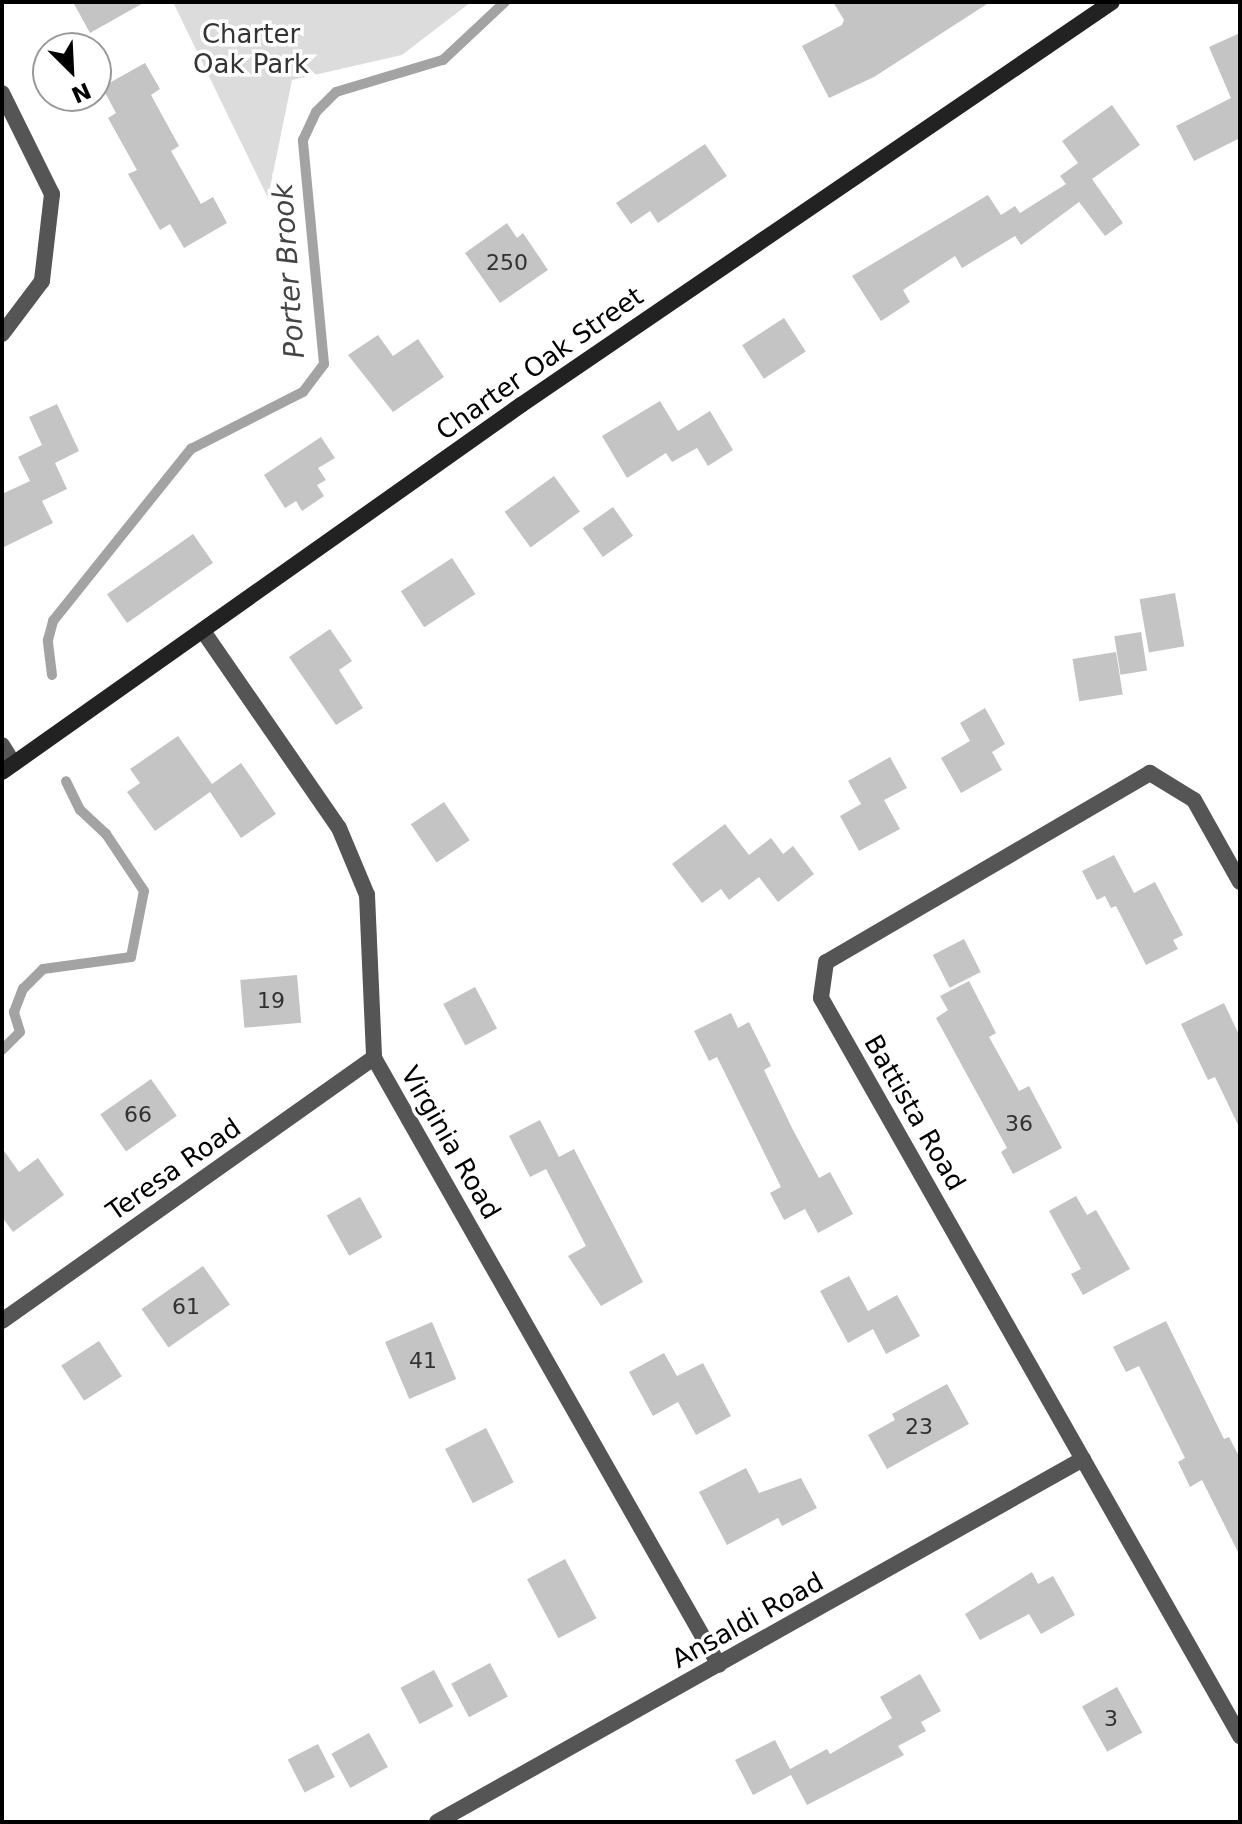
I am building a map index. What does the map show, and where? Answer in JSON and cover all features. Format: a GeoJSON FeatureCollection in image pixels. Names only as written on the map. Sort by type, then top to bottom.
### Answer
{"type":"FeatureCollection","features":[{"type":"Feature","properties":{"kind":"main road","name":"Charter Oak Street"},"geometry":{"type":"LineString","coordinates":[[8,768],[573,369],[1112,2]]}},
{"type":"Feature","properties":{"kind":"street"},"geometry":{"type":"LineString","coordinates":[[2,93],[52,194],[42,281],[2,334]]}},
{"type":"Feature","properties":{"kind":"street","name":"Virginia Road"},"geometry":{"type":"LineString","coordinates":[[203,631],[339,828],[367,895],[374,1058],[719,1665]]}},
{"type":"Feature","properties":{"kind":"street"},"geometry":{"type":"LineString","coordinates":[[2,745],[8,768]]}},
{"type":"Feature","properties":{"kind":"street","name":"Battista Road"},"geometry":{"type":"LineString","coordinates":[[1240,882],[1194,800],[1150,773],[826,962],[821,998],[1240,1736]]}},
{"type":"Feature","properties":{"kind":"street","name":"Teresa Road"},"geometry":{"type":"LineString","coordinates":[[2,1321],[374,1058]]}},
{"type":"Feature","properties":{"kind":"street","name":"Ansaldi Road"},"geometry":{"type":"LineString","coordinates":[[437,1822],[1083,1459]]}},
{"type":"Feature","properties":{"kind":"green space","name":"Charter Oak Park"},"geometry":{"type":"Polygon","coordinates":[[[173,2],[471,2],[402,55],[292,80],[268,198],[173,2]]]}},
{"type":"Feature","properties":{"kind":"building"},"geometry":{"type":"Polygon","coordinates":[[[73,2],[145,2],[92,32],[73,2]]]}},
{"type":"Feature","properties":{"kind":"building"},"geometry":{"type":"Polygon","coordinates":[[[833,2],[990,2],[874,77],[829,98],[802,46],[842,25],[844,20],[833,2]]]}},
{"type":"Feature","properties":{"kind":"building"},"geometry":{"type":"Polygon","coordinates":[[[1240,33],[1240,138],[1194,161],[1176,126],[1231,98],[1209,47],[1240,33]]]}},
{"type":"Feature","properties":{"kind":"building"},"geometry":{"type":"Polygon","coordinates":[[[145,63],[160,89],[151,95],[179,146],[171,151],[201,204],[213,197],[227,223],[184,248],[170,224],[160,230],[128,174],[137,170],[108,118],[116,113],[112,106],[112,81],[145,63]]]}},
{"type":"Feature","properties":{"kind":"building"},"geometry":{"type":"Polygon","coordinates":[[[1112,105],[1140,145],[1092,179],[1123,223],[1105,236],[1079,202],[1021,245],[1015,236],[962,268],[955,256],[903,290],[910,302],[881,321],[852,276],[988,195],[1001,215],[1015,206],[1020,213],[1066,184],[1060,176],[1078,163],[1062,141],[1112,105]]]}},
{"type":"Feature","properties":{"kind":"building"},"geometry":{"type":"Polygon","coordinates":[[[705,144],[727,176],[658,223],[650,211],[631,224],[616,203],[705,144]]]}},
{"type":"Feature","properties":{"kind":"building"},"geometry":{"type":"Polygon","coordinates":[[[507,223],[517,238],[523,233],[548,270],[500,303],[465,253],[507,223]]]}},
{"type":"Feature","properties":{"kind":"building"},"geometry":{"type":"Polygon","coordinates":[[[784,318],[806,352],[764,379],[742,345],[784,318]]]}},
{"type":"Feature","properties":{"kind":"building"},"geometry":{"type":"Polygon","coordinates":[[[378,335],[393,356],[418,339],[444,377],[393,412],[348,355],[378,335]]]}},
{"type":"Feature","properties":{"kind":"building"},"geometry":{"type":"Polygon","coordinates":[[[660,401],[678,431],[710,411],[733,450],[708,466],[697,448],[672,462],[666,453],[627,478],[602,436],[660,401]]]}},
{"type":"Feature","properties":{"kind":"building"},"geometry":{"type":"Polygon","coordinates":[[[57,404],[79,451],[55,463],[67,489],[42,501],[53,523],[2,548],[2,494],[30,481],[18,457],[42,445],[29,417],[57,404]]]}},
{"type":"Feature","properties":{"kind":"building"},"geometry":{"type":"Polygon","coordinates":[[[321,437],[335,458],[318,468],[326,480],[317,485],[324,496],[302,511],[296,501],[285,508],[264,475],[321,437]]]}},
{"type":"Feature","properties":{"kind":"building"},"geometry":{"type":"Polygon","coordinates":[[[554,476],[580,512],[531,547],[505,512],[554,476]]]}},
{"type":"Feature","properties":{"kind":"building"},"geometry":{"type":"Polygon","coordinates":[[[613,507],[633,536],[603,557],[583,528],[613,507]]]}},
{"type":"Feature","properties":{"kind":"building"},"geometry":{"type":"Polygon","coordinates":[[[193,534],[213,563],[127,623],[107,594],[193,534]]]}},
{"type":"Feature","properties":{"kind":"building"},"geometry":{"type":"Polygon","coordinates":[[[452,558],[475,594],[424,627],[401,591],[452,558]]]}},
{"type":"Feature","properties":{"kind":"building"},"geometry":{"type":"Polygon","coordinates":[[[1175,593],[1184,646],[1149,652],[1140,599],[1175,593]]]}},
{"type":"Feature","properties":{"kind":"building"},"geometry":{"type":"Polygon","coordinates":[[[330,629],[352,661],[339,670],[363,708],[336,725],[289,657],[330,629]]]}},
{"type":"Feature","properties":{"kind":"building"},"geometry":{"type":"Polygon","coordinates":[[[1141,632],[1147,671],[1120,675],[1114,636],[1141,632]]]}},
{"type":"Feature","properties":{"kind":"building"},"geometry":{"type":"Polygon","coordinates":[[[1116,652],[1123,694],[1079,701],[1073,659],[1116,652]]]}},
{"type":"Feature","properties":{"kind":"building"},"geometry":{"type":"Polygon","coordinates":[[[985,708],[1005,744],[992,752],[1002,770],[961,793],[941,758],[970,741],[960,723],[985,708]]]}},
{"type":"Feature","properties":{"kind":"building"},"geometry":{"type":"Polygon","coordinates":[[[178,736],[212,784],[241,763],[276,814],[241,838],[210,792],[155,831],[127,792],[140,783],[130,769],[178,736]]]}},
{"type":"Feature","properties":{"kind":"building"},"geometry":{"type":"Polygon","coordinates":[[[890,757],[907,788],[884,800],[900,829],[859,851],[840,816],[861,804],[848,781],[890,757]]]}},
{"type":"Feature","properties":{"kind":"building"},"geometry":{"type":"Polygon","coordinates":[[[444,802],[470,840],[437,863],[411,824],[444,802]]]}},
{"type":"Feature","properties":{"kind":"building"},"geometry":{"type":"Polygon","coordinates":[[[725,824],[749,855],[771,838],[783,854],[793,846],[814,874],[778,902],[759,877],[729,900],[721,889],[702,903],[672,864],[725,824]]]}},
{"type":"Feature","properties":{"kind":"building"},"geometry":{"type":"Polygon","coordinates":[[[1114,855],[1134,893],[1155,882],[1183,935],[1173,940],[1178,949],[1146,965],[1116,906],[1111,908],[1105,896],[1097,900],[1082,871],[1114,855]]]}},
{"type":"Feature","properties":{"kind":"building"},"geometry":{"type":"Polygon","coordinates":[[[964,939],[981,972],[950,988],[933,955],[964,939]]]}},
{"type":"Feature","properties":{"kind":"building"},"geometry":{"type":"Polygon","coordinates":[[[297,975],[301,1023],[244,1028],[240,980],[297,975]]]}},
{"type":"Feature","properties":{"kind":"building"},"geometry":{"type":"Polygon","coordinates":[[[969,981],[996,1033],[989,1037],[1019,1091],[1029,1086],[1062,1148],[1013,1174],[1001,1152],[1007,1148],[936,1018],[948,1010],[940,996],[969,981]]]}},
{"type":"Feature","properties":{"kind":"building"},"geometry":{"type":"Polygon","coordinates":[[[475,987],[497,1028],[465,1045],[443,1004],[475,987]]]}},
{"type":"Feature","properties":{"kind":"building"},"geometry":{"type":"Polygon","coordinates":[[[1224,1003],[1240,1037],[1240,1129],[1215,1077],[1208,1080],[1181,1024],[1224,1003]]]}},
{"type":"Feature","properties":{"kind":"building"},"geometry":{"type":"Polygon","coordinates":[[[731,1013],[738,1028],[749,1022],[771,1066],[764,1070],[819,1178],[830,1172],[853,1214],[818,1233],[805,1209],[784,1220],[770,1193],[781,1187],[717,1057],[709,1061],[694,1031],[731,1013]]]}},
{"type":"Feature","properties":{"kind":"building"},"geometry":{"type":"Polygon","coordinates":[[[151,1079],[177,1116],[126,1151],[100,1115],[151,1079]]]}},
{"type":"Feature","properties":{"kind":"building"},"geometry":{"type":"Polygon","coordinates":[[[540,1120],[559,1157],[574,1149],[643,1282],[601,1306],[568,1256],[586,1246],[546,1169],[530,1177],[509,1136],[540,1120]]]}},
{"type":"Feature","properties":{"kind":"building"},"geometry":{"type":"Polygon","coordinates":[[[2,1148],[19,1172],[38,1158],[64,1195],[13,1232],[2,1217],[2,1148]]]}},
{"type":"Feature","properties":{"kind":"building"},"geometry":{"type":"Polygon","coordinates":[[[1076,1196],[1087,1215],[1096,1210],[1130,1269],[1083,1295],[1071,1274],[1081,1269],[1049,1211],[1076,1196]]]}},
{"type":"Feature","properties":{"kind":"building"},"geometry":{"type":"Polygon","coordinates":[[[360,1197],[382,1237],[349,1256],[327,1215],[360,1197]]]}},
{"type":"Feature","properties":{"kind":"building"},"geometry":{"type":"Polygon","coordinates":[[[203,1266],[230,1305],[169,1348],[142,1309],[203,1266]]]}},
{"type":"Feature","properties":{"kind":"building"},"geometry":{"type":"Polygon","coordinates":[[[849,1276],[868,1311],[897,1295],[920,1336],[886,1354],[873,1329],[848,1343],[820,1291],[849,1276]]]}},
{"type":"Feature","properties":{"kind":"building"},"geometry":{"type":"Polygon","coordinates":[[[1166,1321],[1224,1439],[1229,1437],[1240,1458],[1240,1556],[1202,1480],[1190,1487],[1178,1462],[1185,1458],[1139,1366],[1126,1372],[1113,1347],[1166,1321]]]}},
{"type":"Feature","properties":{"kind":"building"},"geometry":{"type":"Polygon","coordinates":[[[432,1322],[456,1379],[409,1399],[385,1342],[432,1322]]]}},
{"type":"Feature","properties":{"kind":"building"},"geometry":{"type":"Polygon","coordinates":[[[99,1341],[122,1376],[84,1401],[61,1366],[99,1341]]]}},
{"type":"Feature","properties":{"kind":"building"},"geometry":{"type":"Polygon","coordinates":[[[664,1353],[677,1376],[703,1363],[731,1416],[696,1435],[678,1402],[653,1416],[629,1372],[664,1353]]]}},
{"type":"Feature","properties":{"kind":"building"},"geometry":{"type":"Polygon","coordinates":[[[947,1384],[969,1424],[887,1469],[868,1435],[895,1420],[892,1414],[947,1384]]]}},
{"type":"Feature","properties":{"kind":"building"},"geometry":{"type":"Polygon","coordinates":[[[486,1428],[514,1482],[473,1503],[445,1449],[486,1428]]]}},
{"type":"Feature","properties":{"kind":"building"},"geometry":{"type":"Polygon","coordinates":[[[746,1468],[759,1493],[801,1478],[817,1508],[782,1526],[778,1518],[727,1545],[699,1492],[746,1468]]]}},
{"type":"Feature","properties":{"kind":"building"},"geometry":{"type":"Polygon","coordinates":[[[565,1559],[596,1618],[558,1638],[527,1579],[565,1559]]]}},
{"type":"Feature","properties":{"kind":"building"},"geometry":{"type":"Polygon","coordinates":[[[1032,1572],[1038,1584],[1053,1576],[1075,1615],[1041,1634],[1029,1614],[980,1640],[965,1614],[1032,1572]]]}},
{"type":"Feature","properties":{"kind":"building"},"geometry":{"type":"Polygon","coordinates":[[[490,1663],[508,1697],[469,1717],[451,1684],[490,1663]]]}},
{"type":"Feature","properties":{"kind":"building"},"geometry":{"type":"Polygon","coordinates":[[[434,1670],[453,1706],[420,1724],[400,1688],[434,1670]]]}},
{"type":"Feature","properties":{"kind":"building"},"geometry":{"type":"Polygon","coordinates":[[[920,1674],[941,1711],[921,1722],[926,1731],[898,1746],[904,1755],[807,1805],[791,1775],[753,1795],[735,1760],[775,1740],[790,1769],[827,1749],[830,1754],[892,1718],[880,1697],[920,1674]]]}},
{"type":"Feature","properties":{"kind":"building"},"geometry":{"type":"Polygon","coordinates":[[[1117,1687],[1142,1732],[1107,1752],[1082,1706],[1117,1687]]]}},
{"type":"Feature","properties":{"kind":"building"},"geometry":{"type":"Polygon","coordinates":[[[369,1733],[388,1767],[350,1788],[331,1754],[369,1733]]]}},
{"type":"Feature","properties":{"kind":"building"},"geometry":{"type":"Polygon","coordinates":[[[318,1744],[335,1777],[305,1792],[288,1759],[318,1744]]]}},
{"type":"Feature","properties":{"kind":"waterway","name":"Porter Brook"},"geometry":{"type":"LineString","coordinates":[[52,675],[48,640],[53,621],[191,449],[303,392],[324,364],[303,140],[316,112],[336,92],[443,60],[505,2]]}},
{"type":"Feature","properties":{"kind":"waterway","name":"Porter Brook"},"geometry":{"type":"LineString","coordinates":[[2,1050],[20,1032],[14,1012],[23,989],[43,969],[131,957],[144,891],[106,834],[80,810],[66,781]]}}]}
